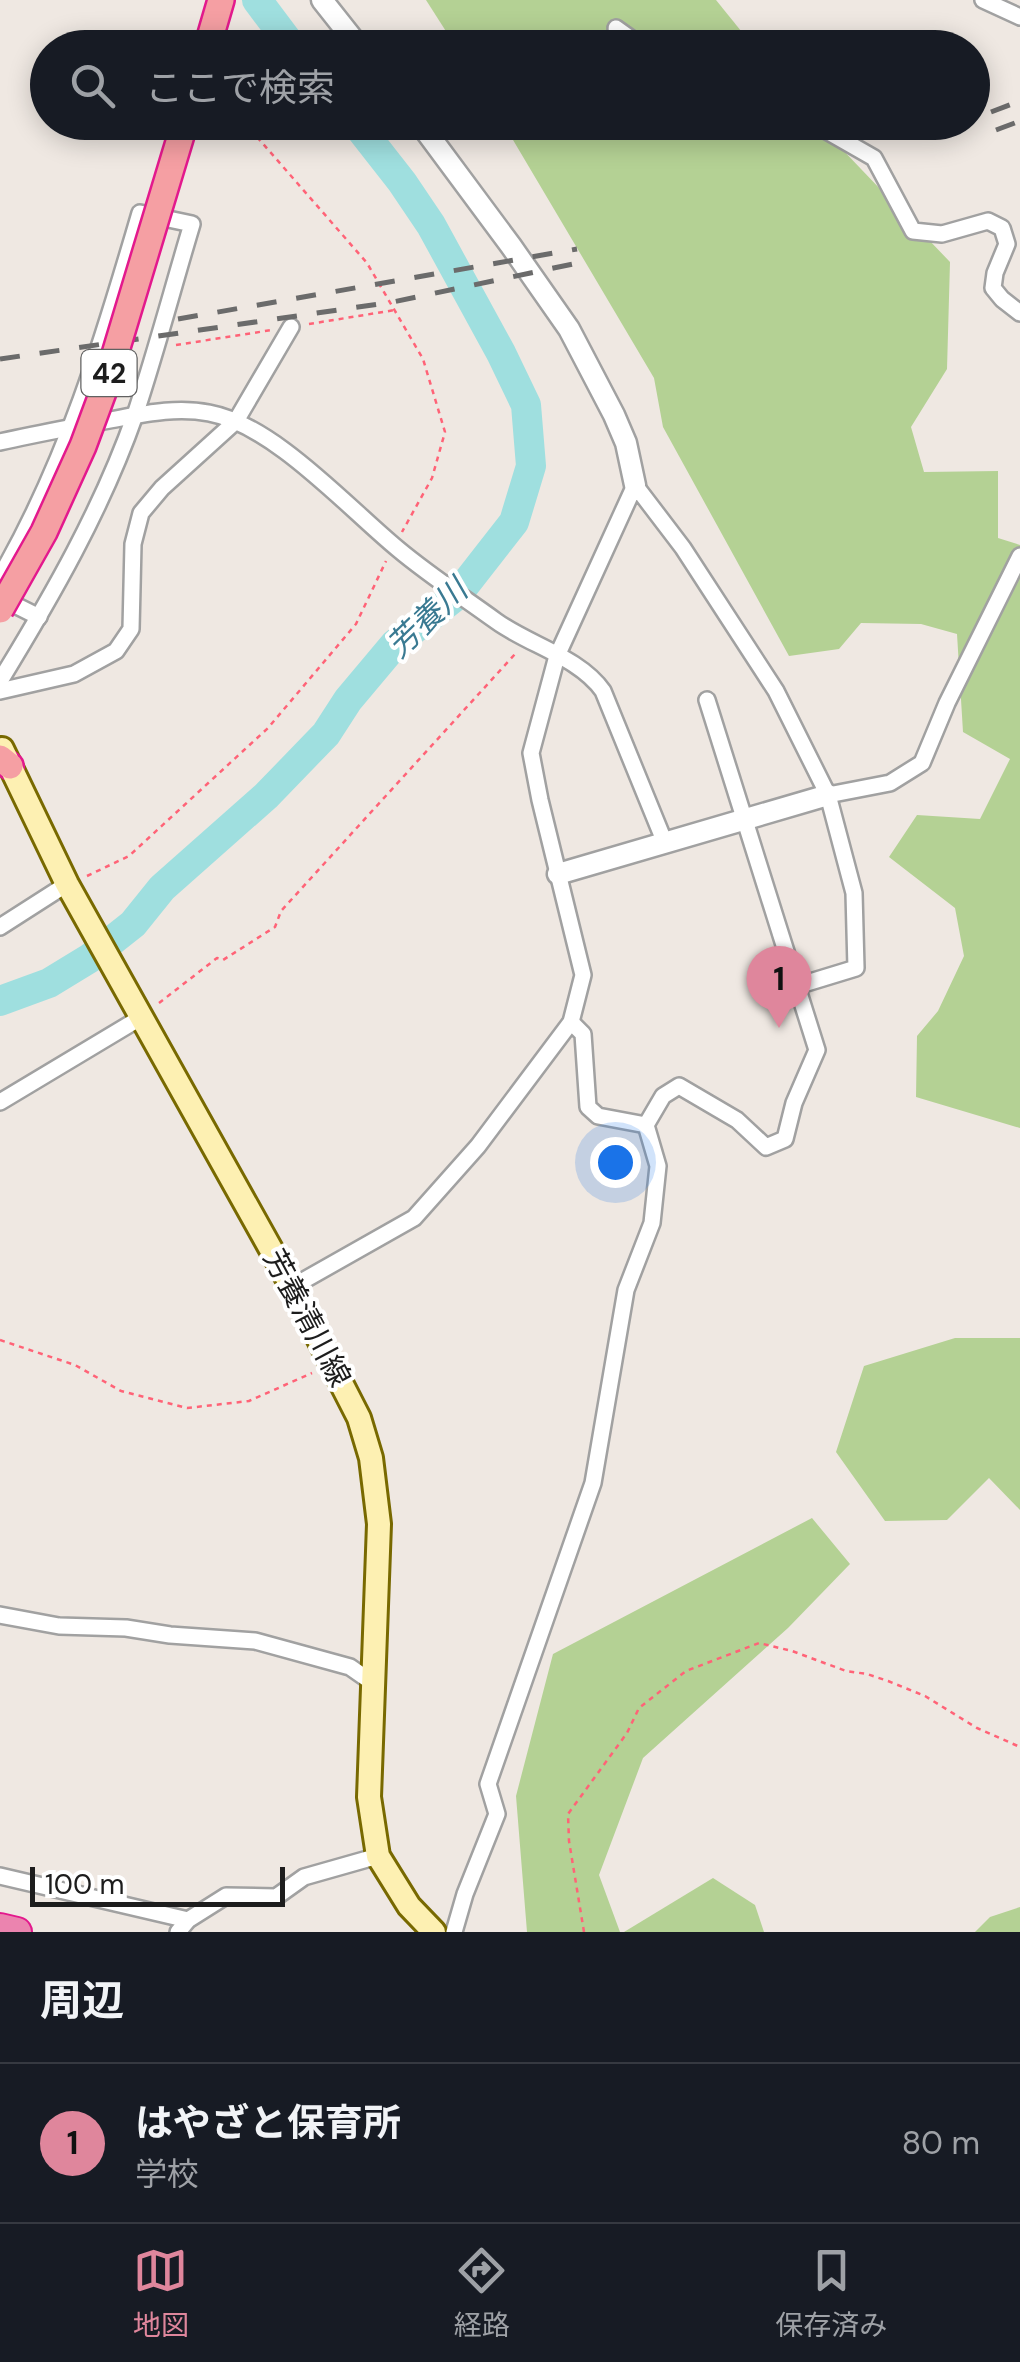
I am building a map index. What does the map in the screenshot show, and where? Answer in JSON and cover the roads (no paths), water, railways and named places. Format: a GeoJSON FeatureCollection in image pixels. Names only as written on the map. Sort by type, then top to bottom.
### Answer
{"type":"FeatureCollection","features":[{"type":"Feature","properties":{"kind":"highway"},"geometry":{"type":"LineString","coordinates":[[212,30],[221,0]]}},
{"type":"Feature","properties":{"kind":"highway","name":"42"},"geometry":{"type":"LineString","coordinates":[[0,610],[44,532],[84,446],[180,140]]}},
{"type":"Feature","properties":{"kind":"highway"},"geometry":{"type":"LineString","coordinates":[[0,1928],[17,1932]]}},
{"type":"Feature","properties":{"kind":"main road","name":"芳養清川線"},"geometry":{"type":"LineString","coordinates":[[3,757],[70,890],[292,1287],[359,1418],[371,1458],[379,1524],[369,1797],[378,1856],[409,1906],[434,1932]]}},
{"type":"Feature","properties":{"kind":"street"},"geometry":{"type":"LineString","coordinates":[[322,0],[346,30]]}},
{"type":"Feature","properties":{"kind":"street"},"geometry":{"type":"LineString","coordinates":[[983,0],[1020,17]]}},
{"type":"Feature","properties":{"kind":"street"},"geometry":{"type":"LineString","coordinates":[[432,140],[568,329],[626,442],[635,485],[683,548],[776,691],[828,796],[854,893],[856,968],[797,986]]}},
{"type":"Feature","properties":{"kind":"street"},"geometry":{"type":"LineString","coordinates":[[843,140],[874,158],[912,231],[942,234],[988,221],[1002,228],[1007,244],[993,288],[1020,312]]}},
{"type":"Feature","properties":{"kind":"street"},"geometry":{"type":"LineString","coordinates":[[0,577],[34,516],[72,427],[110,317],[140,212],[192,224],[134,416],[103,494],[77,550],[0,681]]}},
{"type":"Feature","properties":{"kind":"street"},"geometry":{"type":"LineString","coordinates":[[0,691],[74,674],[116,650],[131,628],[133,544],[141,513],[162,488],[236,421],[291,327]]}},
{"type":"Feature","properties":{"kind":"street"},"geometry":{"type":"LineString","coordinates":[[0,442],[182,410],[210,413],[256,430],[397,548],[520,637],[592,676],[602,690],[664,844]]}},
{"type":"Feature","properties":{"kind":"street"},"geometry":{"type":"LineString","coordinates":[[292,1287],[414,1218],[478,1146],[570,1022],[583,974],[531,753],[557,656],[635,485]]}},
{"type":"Feature","properties":{"kind":"street"},"geometry":{"type":"LineString","coordinates":[[558,874],[828,796],[890,783],[922,764],[947,703],[1020,556]]}},
{"type":"Feature","properties":{"kind":"street"},"geometry":{"type":"LineString","coordinates":[[0,586],[13,604],[39,617]]}},
{"type":"Feature","properties":{"kind":"street"},"geometry":{"type":"LineString","coordinates":[[454,1932],[497,1814],[488,1784],[593,1482],[626,1290],[652,1223],[658,1166],[646,1125],[663,1096],[679,1086],[737,1120],[766,1147],[784,1139],[794,1103],[817,1050],[707,700]]}},
{"type":"Feature","properties":{"kind":"street"},"geometry":{"type":"LineString","coordinates":[[0,927],[70,890]]}},
{"type":"Feature","properties":{"kind":"street"},"geometry":{"type":"LineString","coordinates":[[0,1102],[136,1011]]}},
{"type":"Feature","properties":{"kind":"street"},"geometry":{"type":"LineString","coordinates":[[570,1022],[583,1034],[588,1107],[598,1116],[646,1125]]}},
{"type":"Feature","properties":{"kind":"street"},"geometry":{"type":"LineString","coordinates":[[0,1616],[60,1626],[126,1628],[255,1641],[350,1666],[373,1683]]}},
{"type":"Feature","properties":{"kind":"street"},"geometry":{"type":"LineString","coordinates":[[0,1876],[183,1926],[226,1896],[276,1898],[304,1877],[378,1856]]}},
{"type":"Feature","properties":{"kind":"waterway","name":"芳養川"},"geometry":{"type":"LineString","coordinates":[[257,0],[280,30]]}},
{"type":"Feature","properties":{"kind":"waterway","name":"芳養川"},"geometry":{"type":"LineString","coordinates":[[0,1001],[49,983],[90,958],[133,924],[162,888],[266,796],[326,734],[348,700],[395,644],[457,595],[514,522],[531,466],[526,405],[431,225],[369,140]]}},
{"type":"Feature","properties":{"kind":"railway"},"geometry":{"type":"LineString","coordinates":[[991,112],[1020,101]]}},
{"type":"Feature","properties":{"kind":"railway"},"geometry":{"type":"LineString","coordinates":[[996,130],[1020,121]]}},
{"type":"Feature","properties":{"kind":"railway"},"geometry":{"type":"LineString","coordinates":[[178,319],[577,249]]}},
{"type":"Feature","properties":{"kind":"railway"},"geometry":{"type":"LineString","coordinates":[[0,359],[393,302],[587,261]]}},
{"type":"Feature","properties":{"kind":"place","name":"はやざと保育所"},"geometry":{"type":"Point","coordinates":[779,1028]}}]}
